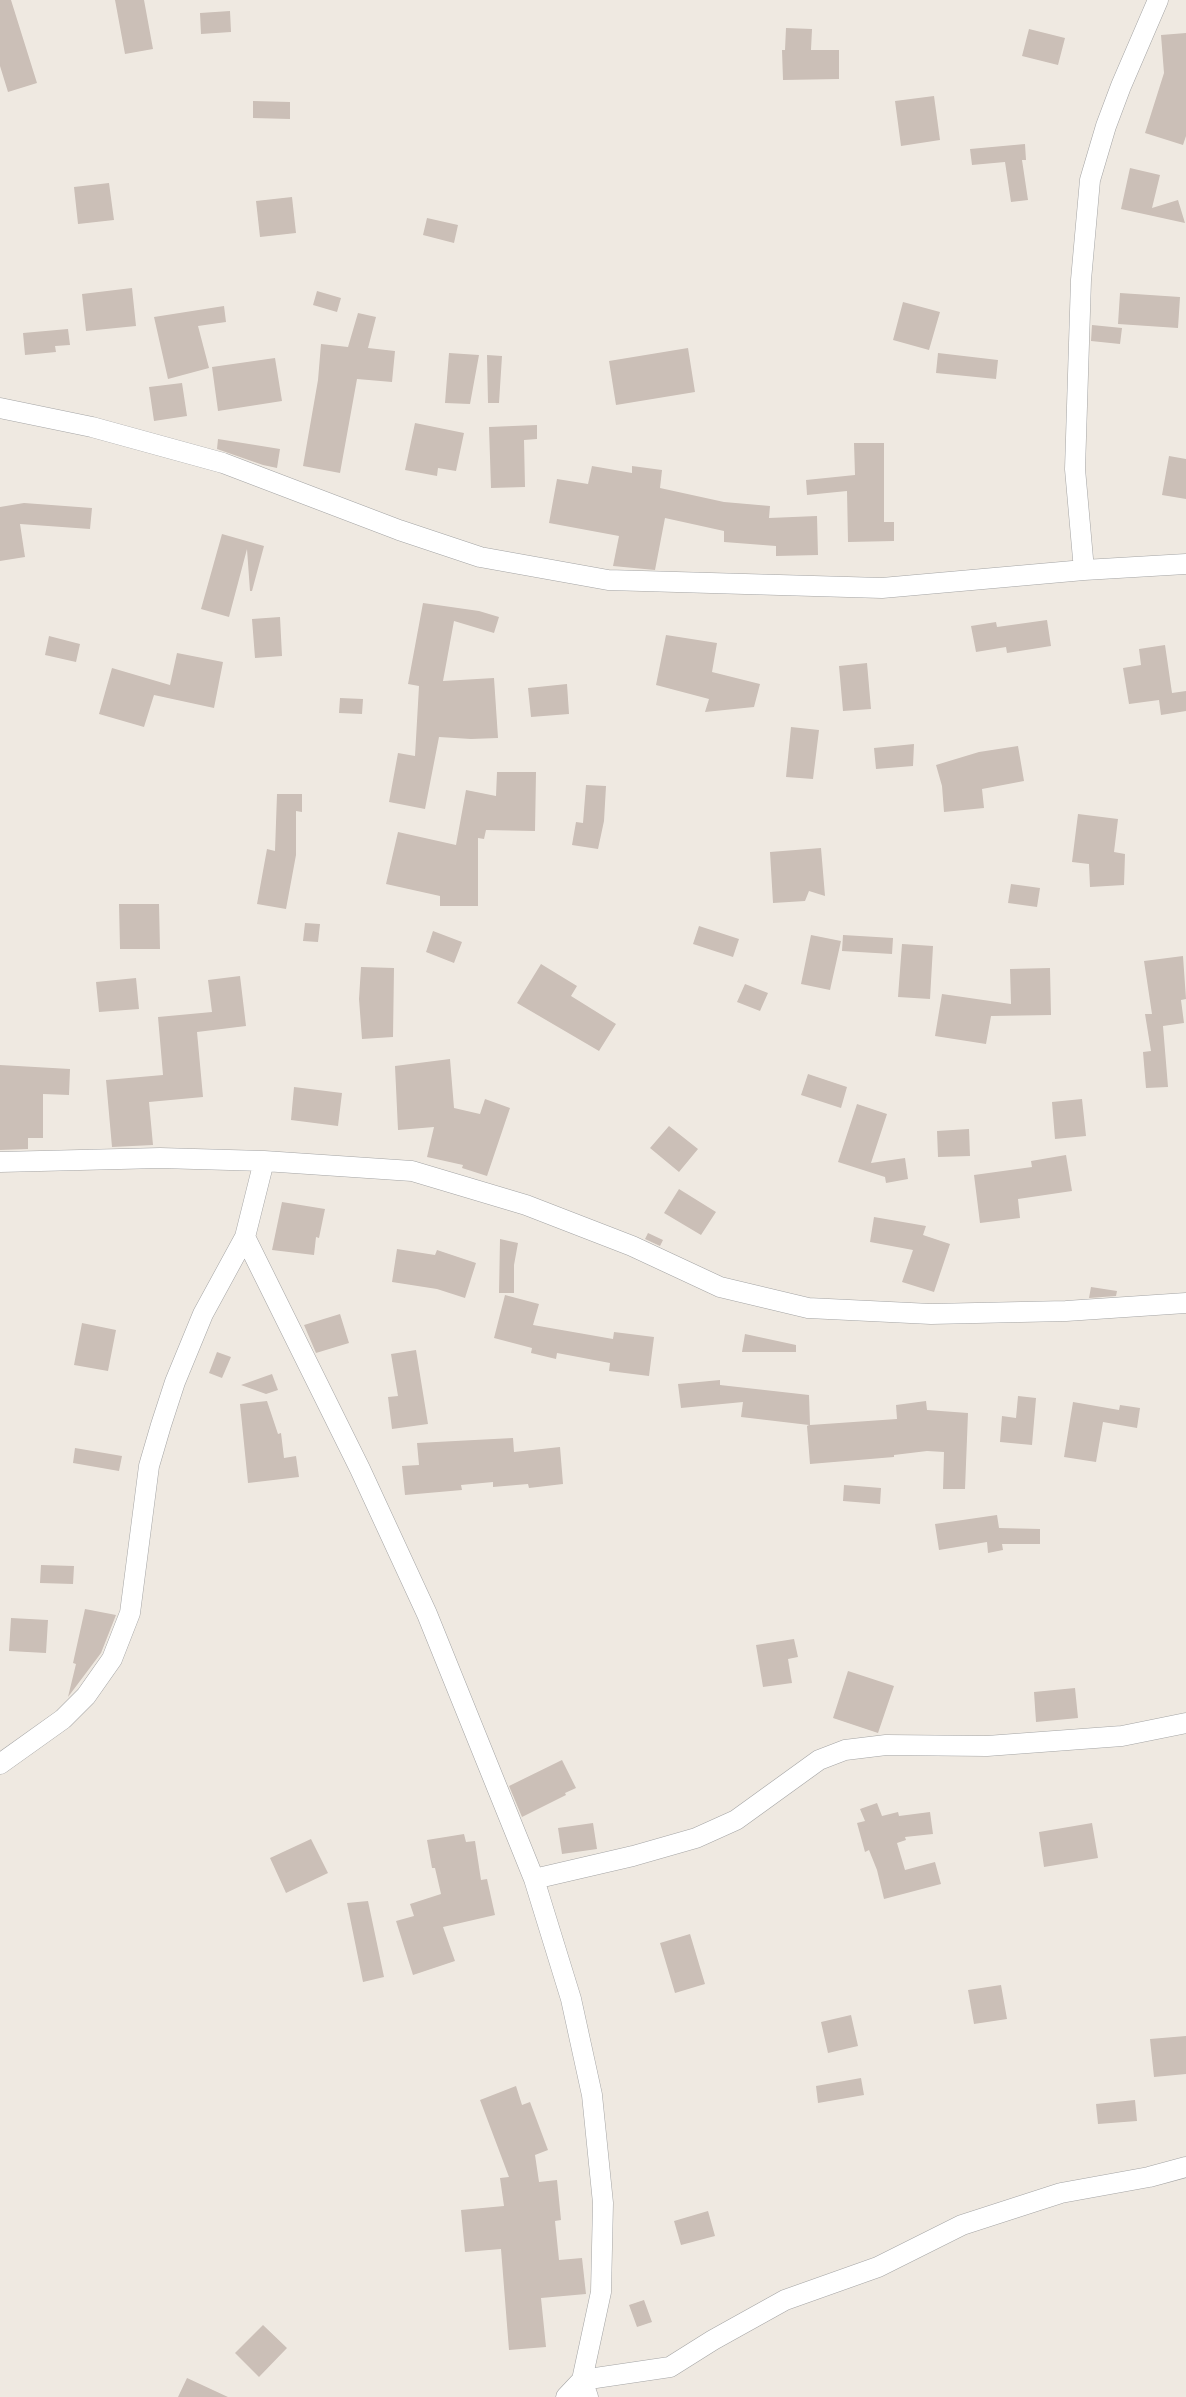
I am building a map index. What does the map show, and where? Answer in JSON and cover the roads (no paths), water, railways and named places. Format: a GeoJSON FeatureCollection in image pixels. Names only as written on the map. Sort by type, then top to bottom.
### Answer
{"type":"FeatureCollection","features":[{"type":"Feature","properties":{"kind":"street"},"geometry":{"type":"LineString","coordinates":[[1084,570],[1074,469],[1081,280],[1090,180],[1106,126],[1121,86],[1158,0]]}},
{"type":"Feature","properties":{"kind":"street"},"geometry":{"type":"LineString","coordinates":[[0,408],[92,427],[223,463],[399,530],[480,557],[608,580],[882,588],[1084,570],[1186,564]]}},
{"type":"Feature","properties":{"kind":"street"},"geometry":{"type":"LineString","coordinates":[[0,1162],[160,1158],[264,1161],[412,1171],[526,1205],[632,1246],[720,1287],[808,1308],[931,1314],[1066,1311],[1186,1303]]}},
{"type":"Feature","properties":{"kind":"street"},"geometry":{"type":"LineString","coordinates":[[0,1764],[63,1719],[86,1696],[112,1659],[130,1613],[149,1466],[160,1425],[175,1382],[204,1314],[245,1237],[264,1161]]}},
{"type":"Feature","properties":{"kind":"street"},"geometry":{"type":"LineString","coordinates":[[245,1237],[360,1469],[423,1606],[534,1879],[571,2000],[592,2095],[603,2203],[601,2292],[585,2389]]}},
{"type":"Feature","properties":{"kind":"street"},"geometry":{"type":"LineString","coordinates":[[534,1879],[633,1856],[696,1838],[736,1820],[818,1760],[845,1750],[886,1746],[987,1746],[1122,1736],[1186,1723]]}},
{"type":"Feature","properties":{"kind":"street"},"geometry":{"type":"LineString","coordinates":[[566,2397],[585,2389],[670,2367],[713,2340],[785,2300],[878,2267],[962,2225],[1060,2193],[1149,2177],[1186,2167]]}}]}
